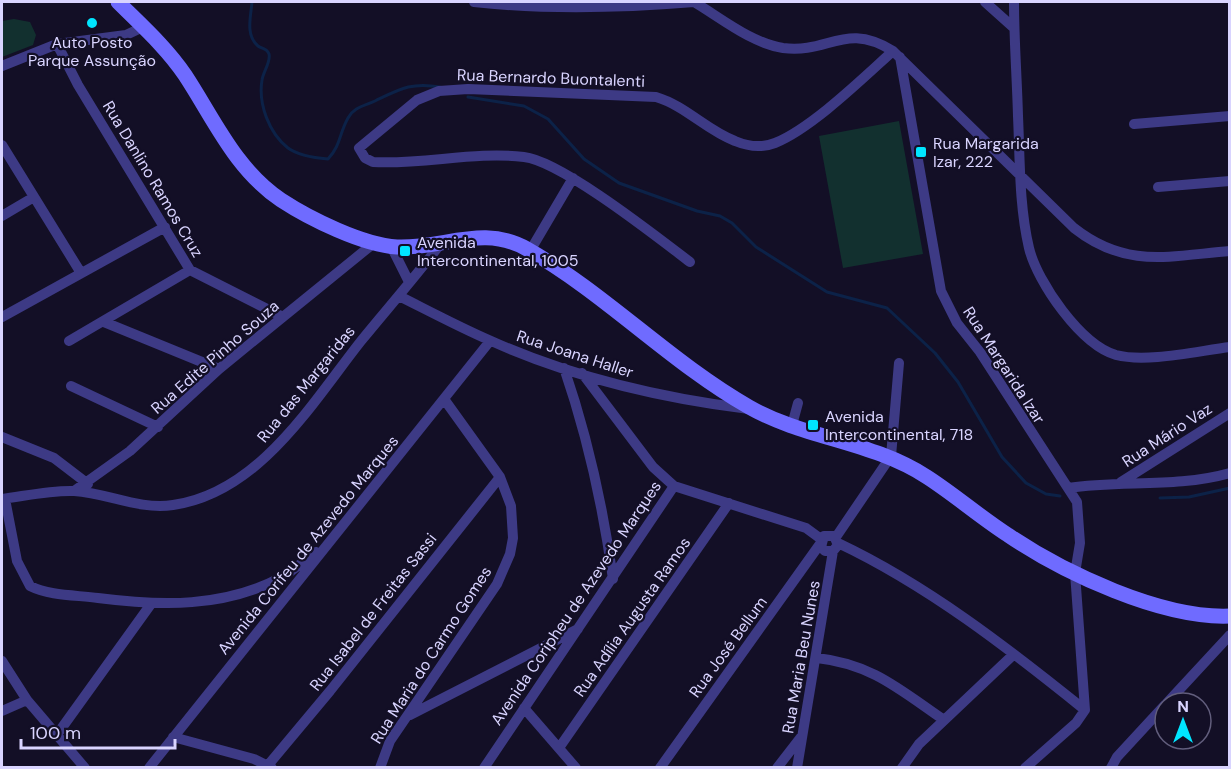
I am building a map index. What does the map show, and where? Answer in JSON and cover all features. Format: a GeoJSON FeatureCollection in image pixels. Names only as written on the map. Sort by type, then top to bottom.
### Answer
{"type":"FeatureCollection","features":[{"type":"Feature","properties":{"kind":"street"},"geometry":{"type":"LineString","coordinates":[[118,2],[170,54],[233,153],[266,189],[300,211],[374,243],[391,246],[425,245],[473,238],[501,238],[530,250],[724,392],[752,409],[792,426],[891,456],[927,477],[1012,538],[1076,573],[1178,612],[1230,616]]}},
{"type":"Feature","properties":{"kind":"street"},"geometry":{"type":"LineString","coordinates":[[474,2],[579,8],[694,2],[770,45],[804,48],[836,39],[859,37],[878,41],[897,54],[1074,228],[1106,250],[1131,255],[1154,256],[1230,251]]}},
{"type":"Feature","properties":{"kind":"street"},"geometry":{"type":"LineString","coordinates":[[985,2],[1014,28]]}},
{"type":"Feature","properties":{"kind":"street"},"geometry":{"type":"LineString","coordinates":[[1014,2],[1020,177],[1026,230],[1033,261],[1055,297],[1088,341],[1108,352],[1129,356],[1230,347]]}},
{"type":"Feature","properties":{"kind":"street"},"geometry":{"type":"LineString","coordinates":[[2,66],[57,44],[126,35],[143,27]]}},
{"type":"Feature","properties":{"kind":"street","name":"Rua Danlino Ramos Cruz"},"geometry":{"type":"LineString","coordinates":[[57,44],[78,86],[190,270],[284,317]]}},
{"type":"Feature","properties":{"kind":"street","name":"Rua Bernardo Buontalenti"},"geometry":{"type":"LineString","coordinates":[[573,178],[537,160],[522,156],[373,162],[358,151],[360,145],[417,100],[439,91],[468,89],[656,97],[684,108],[725,137],[748,146],[765,146],[787,137],[897,54]]}},
{"type":"Feature","properties":{"kind":"street","name":"Rua Margarida Izar"},"geometry":{"type":"LineString","coordinates":[[897,54],[941,291],[957,324],[980,352],[1043,453],[1077,502],[1080,543],[1076,573],[1085,710]]}},
{"type":"Feature","properties":{"kind":"street"},"geometry":{"type":"LineString","coordinates":[[1134,124],[1230,116]]}},
{"type":"Feature","properties":{"kind":"street"},"geometry":{"type":"LineString","coordinates":[[2,145],[81,273]]}},
{"type":"Feature","properties":{"kind":"street"},"geometry":{"type":"LineString","coordinates":[[530,250],[573,178],[690,262]]}},
{"type":"Feature","properties":{"kind":"street"},"geometry":{"type":"LineString","coordinates":[[1158,187],[1230,181]]}},
{"type":"Feature","properties":{"kind":"street"},"geometry":{"type":"LineString","coordinates":[[2,216],[34,197]]}},
{"type":"Feature","properties":{"kind":"street"},"geometry":{"type":"LineString","coordinates":[[2,317],[165,227]]}},
{"type":"Feature","properties":{"kind":"street","name":"Rua das Margaridas"},"geometry":{"type":"LineString","coordinates":[[3,499],[74,491],[143,505],[173,505],[195,501],[236,481],[261,461],[296,424],[442,242]]}},
{"type":"Feature","properties":{"kind":"street","name":"Rua Edite Pinho Souza"},"geometry":{"type":"LineString","coordinates":[[74,491],[88,484],[158,427],[219,369],[374,243]]}},
{"type":"Feature","properties":{"kind":"street"},"geometry":{"type":"LineString","coordinates":[[425,245],[425,264]]}},
{"type":"Feature","properties":{"kind":"street"},"geometry":{"type":"LineString","coordinates":[[391,246],[409,282]]}},
{"type":"Feature","properties":{"kind":"street"},"geometry":{"type":"LineString","coordinates":[[69,341],[190,270]]}},
{"type":"Feature","properties":{"kind":"street","name":"Rua Joana Haller"},"geometry":{"type":"LineString","coordinates":[[399,296],[490,341],[564,368],[684,401],[752,409]]}},
{"type":"Feature","properties":{"kind":"street"},"geometry":{"type":"LineString","coordinates":[[104,322],[219,369]]}},
{"type":"Feature","properties":{"kind":"street","name":"Avenida Corifeu de Azevedo Marques"},"geometry":{"type":"LineString","coordinates":[[149,768],[490,341]]}},
{"type":"Feature","properties":{"kind":"street"},"geometry":{"type":"LineString","coordinates":[[891,456],[899,363]]}},
{"type":"Feature","properties":{"kind":"street"},"geometry":{"type":"LineString","coordinates":[[564,368],[581,419],[597,481],[613,579]]}},
{"type":"Feature","properties":{"kind":"street","name":"Avenida Coripheu de Azevedo Marques"},"geometry":{"type":"LineString","coordinates":[[484,768],[581,628],[674,486],[646,458],[582,373]]}},
{"type":"Feature","properties":{"kind":"street"},"geometry":{"type":"LineString","coordinates":[[71,386],[158,427]]}},
{"type":"Feature","properties":{"kind":"street","name":"Rua Maria do Carmo Gomes"},"geometry":{"type":"LineString","coordinates":[[380,768],[390,741],[504,568],[510,554],[512,506],[500,477],[444,399]]}},
{"type":"Feature","properties":{"kind":"street"},"geometry":{"type":"LineString","coordinates":[[792,426],[798,403]]}},
{"type":"Feature","properties":{"kind":"street","name":"Rua Mário Vaz"},"geometry":{"type":"LineString","coordinates":[[1121,482],[1230,413]]}},
{"type":"Feature","properties":{"kind":"street"},"geometry":{"type":"LineString","coordinates":[[2,437],[54,458],[88,484]]}},
{"type":"Feature","properties":{"kind":"street","name":"Rua Maria Beu Nunes"},"geometry":{"type":"LineString","coordinates":[[797,768],[836,544],[891,456]]}},
{"type":"Feature","properties":{"kind":"street"},"geometry":{"type":"LineString","coordinates":[[1068,488],[1121,482],[1165,483],[1230,473]]}},
{"type":"Feature","properties":{"kind":"street","name":"Rua Isabel de Freitas Sassi"},"geometry":{"type":"LineString","coordinates":[[270,766],[500,477]]}},
{"type":"Feature","properties":{"kind":"street"},"geometry":{"type":"LineString","coordinates":[[674,486],[806,528],[821,541],[825,551],[836,544],[863,554],[928,594],[1085,710],[1076,723],[1025,768]]}},
{"type":"Feature","properties":{"kind":"street"},"geometry":{"type":"LineString","coordinates":[[3,499],[17,561],[30,586],[53,593],[151,604],[204,602],[243,593],[284,576],[328,543]]}},
{"type":"Feature","properties":{"kind":"street","name":"Rua Adília Augusta Ramos"},"geometry":{"type":"LineString","coordinates":[[559,748],[729,503]]}},
{"type":"Feature","properties":{"kind":"street","name":"Rua José Bellum"},"geometry":{"type":"LineString","coordinates":[[660,768],[821,541]]}},
{"type":"Feature","properties":{"kind":"street"},"geometry":{"type":"LineString","coordinates":[[56,736],[151,604]]}},
{"type":"Feature","properties":{"kind":"street"},"geometry":{"type":"LineString","coordinates":[[408,716],[581,628]]}},
{"type":"Feature","properties":{"kind":"street"},"geometry":{"type":"LineString","coordinates":[[1178,691],[1230,635]]}},
{"type":"Feature","properties":{"kind":"street"},"geometry":{"type":"LineString","coordinates":[[902,768],[919,744],[1013,655]]}},
{"type":"Feature","properties":{"kind":"street"},"geometry":{"type":"LineString","coordinates":[[817,658],[854,664],[873,671],[944,720]]}},
{"type":"Feature","properties":{"kind":"street"},"geometry":{"type":"LineString","coordinates":[[2,661],[27,700],[85,768]]}},
{"type":"Feature","properties":{"kind":"street"},"geometry":{"type":"LineString","coordinates":[[2,711],[27,700]]}},
{"type":"Feature","properties":{"kind":"street"},"geometry":{"type":"LineString","coordinates":[[524,708],[576,768]]}},
{"type":"Feature","properties":{"kind":"street"},"geometry":{"type":"LineString","coordinates":[[1110,768],[1117,757],[1153,718]]}},
{"type":"Feature","properties":{"kind":"street"},"geometry":{"type":"LineString","coordinates":[[777,768],[802,735]]}},
{"type":"Feature","properties":{"kind":"street"},"geometry":{"type":"LineString","coordinates":[[173,737],[270,766]]}},
{"type":"Feature","properties":{"kind":"green space"},"geometry":{"type":"Polygon","coordinates":[[[14,19],[30,22],[36,35],[33,45],[2,57],[2,21],[14,19]]]}},
{"type":"Feature","properties":{"kind":"green space"},"geometry":{"type":"Polygon","coordinates":[[[899,121],[923,254],[843,268],[819,136],[899,121]]]}},
{"type":"Feature","properties":{"kind":"waterway"},"geometry":{"type":"LineString","coordinates":[[252,2],[251,36],[254,42],[269,54],[262,80],[263,108],[270,126],[281,142],[297,153],[328,159],[335,149],[350,114],[356,109],[413,86],[440,87]]}},
{"type":"Feature","properties":{"kind":"waterway"},"geometry":{"type":"LineString","coordinates":[[468,97],[524,106],[548,119],[584,159],[619,183],[697,211],[720,216],[732,223],[756,247],[827,292],[887,308],[935,353],[958,382],[1002,457],[1026,483],[1046,494],[1060,496]]}},
{"type":"Feature","properties":{"kind":"waterway"},"geometry":{"type":"LineString","coordinates":[[1160,498],[1189,497],[1230,488]]}},
{"type":"Feature","properties":{"kind":"place","name":"Auto Posto Parque Assunção"},"geometry":{"type":"Point","coordinates":[92,23]}},
{"type":"Feature","properties":{"kind":"place","name":"Rua Margarida Izar, 222"},"geometry":{"type":"Point","coordinates":[921,152]}},
{"type":"Feature","properties":{"kind":"place","name":"Avenida Intercontinental, 1005"},"geometry":{"type":"Point","coordinates":[405,251]}},
{"type":"Feature","properties":{"kind":"place","name":"Avenida Intercontinental, 718"},"geometry":{"type":"Point","coordinates":[813,425]}}]}
